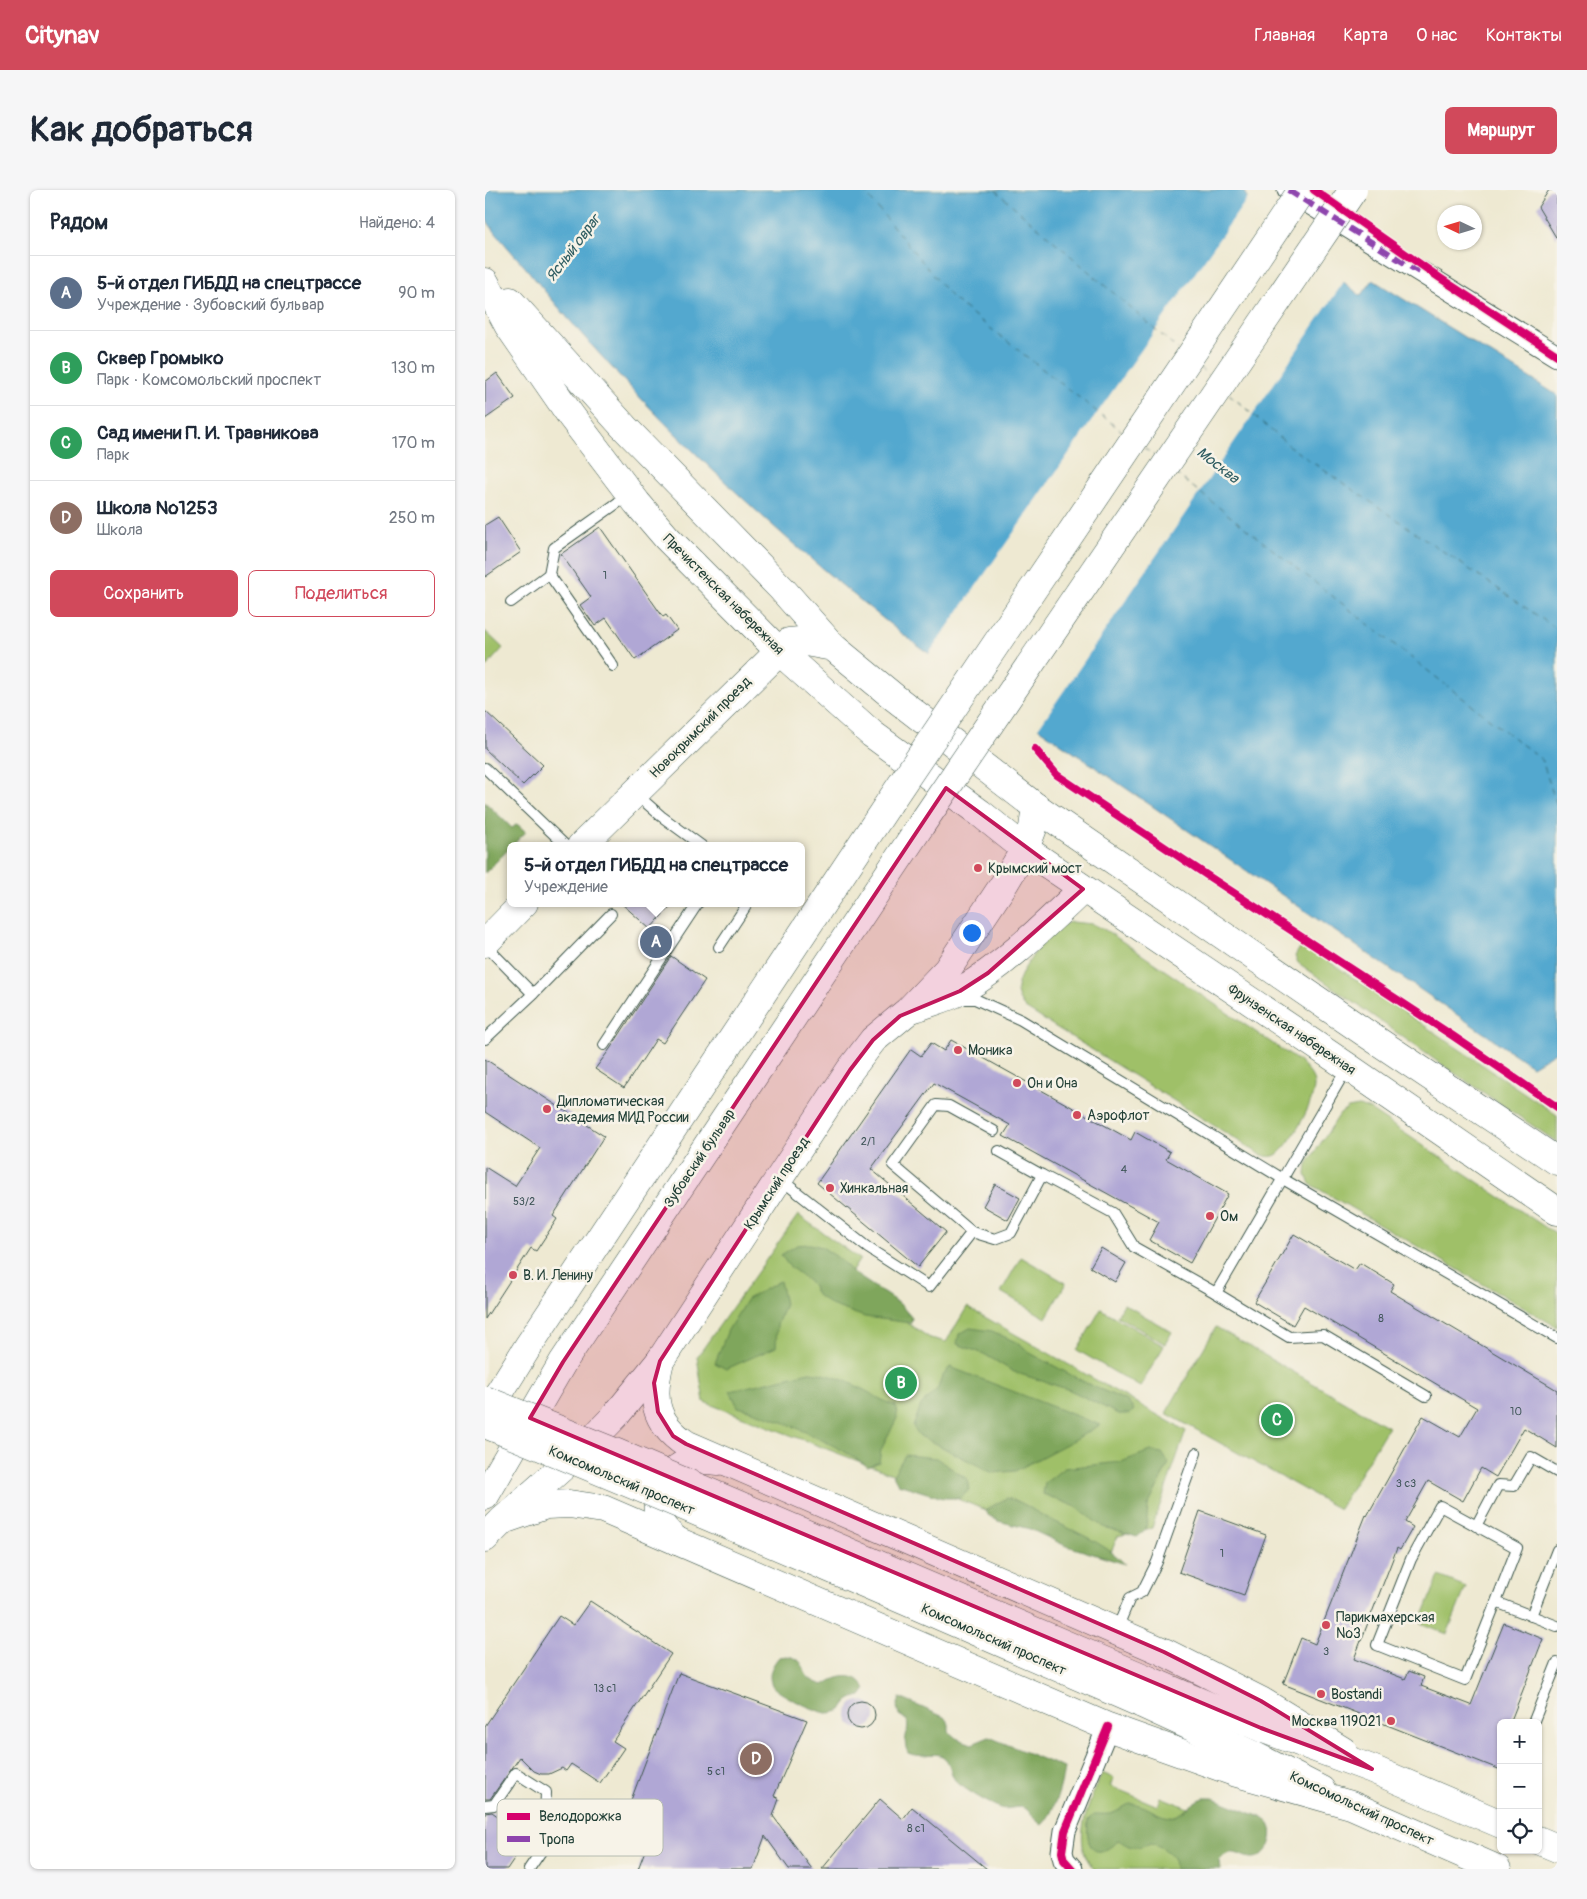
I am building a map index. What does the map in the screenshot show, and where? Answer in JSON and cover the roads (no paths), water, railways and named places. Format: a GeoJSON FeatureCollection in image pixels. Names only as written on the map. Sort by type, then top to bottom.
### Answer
{"type":"FeatureCollection","features":[{"type":"Feature","properties":{"kind":"main road"},"geometry":{"type":"LineString","coordinates":[[485,1412],[889,803],[1303,190]]}},
{"type":"Feature","properties":{"kind":"main road","name":"Зубовский бульвар"},"geometry":{"type":"LineString","coordinates":[[485,1496],[563,1362],[921,825],[1353,190]]}},
{"type":"Feature","properties":{"kind":"main road"},"geometry":{"type":"LineString","coordinates":[[485,271],[527,322],[617,420],[781,588],[833,647],[1036,808],[1557,1161]]}},
{"type":"Feature","properties":{"kind":"main road","name":"Пречистенская набережная"},"geometry":{"type":"LineString","coordinates":[[485,282],[508,325],[571,416],[630,494],[667,538],[778,650],[872,734],[980,813],[1025,849]]}},
{"type":"Feature","properties":{"kind":"main road","name":"Новокрымский проезд"},"geometry":{"type":"LineString","coordinates":[[585,842],[778,650],[789,642],[800,641],[833,647]]}},
{"type":"Feature","properties":{"kind":"main road","name":"Крымский проезд"},"geometry":{"type":"LineString","coordinates":[[494,1529],[585,1447],[616,1415],[660,1361],[850,1070],[873,1040],[908,1011],[947,970],[1005,884],[1025,849],[1033,828],[1036,808]]}},
{"type":"Feature","properties":{"kind":"main road","name":"Фрунзенская набережная"},"geometry":{"type":"LineString","coordinates":[[1025,849],[1348,1067],[1557,1212]]}},
{"type":"Feature","properties":{"kind":"main road"},"geometry":{"type":"LineString","coordinates":[[908,1011],[960,990],[988,973],[1054,917],[1083,889]]}},
{"type":"Feature","properties":{"kind":"main road"},"geometry":{"type":"LineString","coordinates":[[485,944],[520,907]]}},
{"type":"Feature","properties":{"kind":"main road"},"geometry":{"type":"LineString","coordinates":[[660,1361],[654,1383],[657,1412],[673,1436],[685,1444],[1164,1652],[1261,1701],[1372,1769]]}},
{"type":"Feature","properties":{"kind":"main road","name":"Комсомольский проспект"},"geometry":{"type":"LineString","coordinates":[[485,1400],[617,1453],[1145,1692],[1253,1755],[1351,1805],[1497,1869]]}},
{"type":"Feature","properties":{"kind":"main road","name":"Комсомольский проспект"},"geometry":{"type":"LineString","coordinates":[[485,1424],[878,1588],[1145,1692],[1261,1728],[1372,1769],[1497,1819]]}},
{"type":"Feature","properties":{"kind":"main road"},"geometry":{"type":"LineString","coordinates":[[677,1541],[667,1533],[661,1524],[658,1514],[663,1486],[672,1473],[682,1465],[701,1460],[721,1461]]}},
{"type":"Feature","properties":{"kind":"main road"},"geometry":{"type":"LineString","coordinates":[[494,1529],[546,1505],[569,1504],[603,1509],[1108,1727],[1237,1773],[1351,1805]]}},
{"type":"Feature","properties":{"kind":"main road"},"geometry":{"type":"LineString","coordinates":[[1542,1842],[1557,1848]]}},
{"type":"Feature","properties":{"kind":"street"},"geometry":{"type":"LineString","coordinates":[[1288,190],[1557,356]]}},
{"type":"Feature","properties":{"kind":"street"},"geometry":{"type":"LineString","coordinates":[[1070,1868],[1064,1860],[1062,1852],[1065,1831],[1108,1727]]}},
{"type":"Feature","properties":{"kind":"lane"},"geometry":{"type":"LineString","coordinates":[[511,602],[549,574],[554,548],[630,494]]}},
{"type":"Feature","properties":{"kind":"lane"},"geometry":{"type":"LineString","coordinates":[[549,574],[613,666]]}},
{"type":"Feature","properties":{"kind":"lane"},"geometry":{"type":"LineString","coordinates":[[485,768],[563,842]]}},
{"type":"Feature","properties":{"kind":"lane"},"geometry":{"type":"LineString","coordinates":[[634,792],[661,816],[697,842]]}},
{"type":"Feature","properties":{"kind":"lane"},"geometry":{"type":"LineString","coordinates":[[604,1045],[695,907]]}},
{"type":"Feature","properties":{"kind":"lane"},"geometry":{"type":"LineString","coordinates":[[719,947],[745,907]]}},
{"type":"Feature","properties":{"kind":"lane"},"geometry":{"type":"LineString","coordinates":[[485,1039],[533,994],[611,914]]}},
{"type":"Feature","properties":{"kind":"lane"},"geometry":{"type":"LineString","coordinates":[[485,944],[533,994]]}},
{"type":"Feature","properties":{"kind":"lane"},"geometry":{"type":"LineString","coordinates":[[940,999],[975,999],[1021,1020],[1283,1179],[1557,1338]]}},
{"type":"Feature","properties":{"kind":"lane"},"geometry":{"type":"LineString","coordinates":[[1216,1293],[1348,1067]]}},
{"type":"Feature","properties":{"kind":"lane"},"geometry":{"type":"LineString","coordinates":[[994,1131],[949,1106],[936,1106],[893,1165],[972,1232],[995,1239],[1011,1233],[1042,1175]]}},
{"type":"Feature","properties":{"kind":"lane"},"geometry":{"type":"LineString","coordinates":[[999,1151],[1113,1213],[1134,1247],[1289,1337],[1323,1335],[1426,1396]]}},
{"type":"Feature","properties":{"kind":"lane"},"geometry":{"type":"LineString","coordinates":[[779,1178],[868,1248],[929,1287],[972,1232]]}},
{"type":"Feature","properties":{"kind":"lane"},"geometry":{"type":"LineString","coordinates":[[1116,1631],[1130,1598],[1142,1592],[1157,1562],[1196,1452]]}},
{"type":"Feature","properties":{"kind":"lane"},"geometry":{"type":"LineString","coordinates":[[1476,1526],[1498,1485],[1514,1486],[1531,1457],[1557,1472]]}},
{"type":"Feature","properties":{"kind":"lane"},"geometry":{"type":"LineString","coordinates":[[1440,1506],[1517,1548],[1495,1602],[1465,1680],[1377,1645],[1411,1559],[1440,1506]]}},
{"type":"Feature","properties":{"kind":"lane"},"geometry":{"type":"LineString","coordinates":[[1531,1616],[1557,1550]]}},
{"type":"Feature","properties":{"kind":"lane"},"geometry":{"type":"LineString","coordinates":[[1495,1602],[1557,1626]]}},
{"type":"Feature","properties":{"kind":"lane"},"geometry":{"type":"LineString","coordinates":[[1535,1719],[1557,1663]]}},
{"type":"Feature","properties":{"kind":"lane"},"geometry":{"type":"LineString","coordinates":[[498,1799],[516,1773],[546,1792],[546,1799]]}},
{"type":"Feature","properties":{"kind":"lane"},"geometry":{"type":"LineString","coordinates":[[485,1806],[494,1805],[497,1801]]}},
{"type":"Feature","properties":{"kind":"lane"},"geometry":{"type":"LineString","coordinates":[[529,1869],[538,1856]]}},
{"type":"Feature","properties":{"kind":"water"},"geometry":{"type":"Polygon","coordinates":[[[485,190],[1243,190],[1255,211],[1361,296],[1373,280],[1557,395],[1557,1051],[1532,1066],[918,646],[865,604],[812,560],[710,468],[614,370],[568,319],[491,226],[485,216],[485,190]]]}},
{"type":"Feature","properties":{"kind":"place","name":"Крымский мост"},"geometry":{"type":"Point","coordinates":[978,868]}},
{"type":"Feature","properties":{"kind":"place","name":"5-й отдел ГИБДД на спецтрассе"},"geometry":{"type":"Point","coordinates":[656,942]}},
{"type":"Feature","properties":{"kind":"place","name":"Моника"},"geometry":{"type":"Point","coordinates":[958,1050]}},
{"type":"Feature","properties":{"kind":"place","name":"Он и Она"},"geometry":{"type":"Point","coordinates":[1017,1083]}},
{"type":"Feature","properties":{"kind":"place","name":"Дипломатическая академия МИД России"},"geometry":{"type":"Point","coordinates":[547,1109]}},
{"type":"Feature","properties":{"kind":"place","name":"Аэрофлот"},"geometry":{"type":"Point","coordinates":[1077,1115]}},
{"type":"Feature","properties":{"kind":"place","name":"Хинкальная"},"geometry":{"type":"Point","coordinates":[830,1188]}},
{"type":"Feature","properties":{"kind":"place","name":"Ом"},"geometry":{"type":"Point","coordinates":[1210,1216]}},
{"type":"Feature","properties":{"kind":"place","name":"В. И. Ленину"},"geometry":{"type":"Point","coordinates":[513,1275]}},
{"type":"Feature","properties":{"kind":"place","name":"Сквер Громыко"},"geometry":{"type":"Point","coordinates":[901,1383]}},
{"type":"Feature","properties":{"kind":"place","name":"Сад имени П. И. Травникова"},"geometry":{"type":"Point","coordinates":[1277,1420]}},
{"type":"Feature","properties":{"kind":"place","name":"Парикмахерская №3"},"geometry":{"type":"Point","coordinates":[1326,1625]}},
{"type":"Feature","properties":{"kind":"place","name":"Bostandi"},"geometry":{"type":"Point","coordinates":[1321,1694]}},
{"type":"Feature","properties":{"kind":"place","name":"Москва 119021"},"geometry":{"type":"Point","coordinates":[1391,1721]}},
{"type":"Feature","properties":{"kind":"place","name":"Школа №1253"},"geometry":{"type":"Point","coordinates":[756,1759]}},
{"type":"Feature","properties":{"kind":"water label","name":"Ясный овраг"},"geometry":{"type":"Point","coordinates":[573,248]}},
{"type":"Feature","properties":{"kind":"water label","name":"Москва"},"geometry":{"type":"Point","coordinates":[1218,465]}}]}
